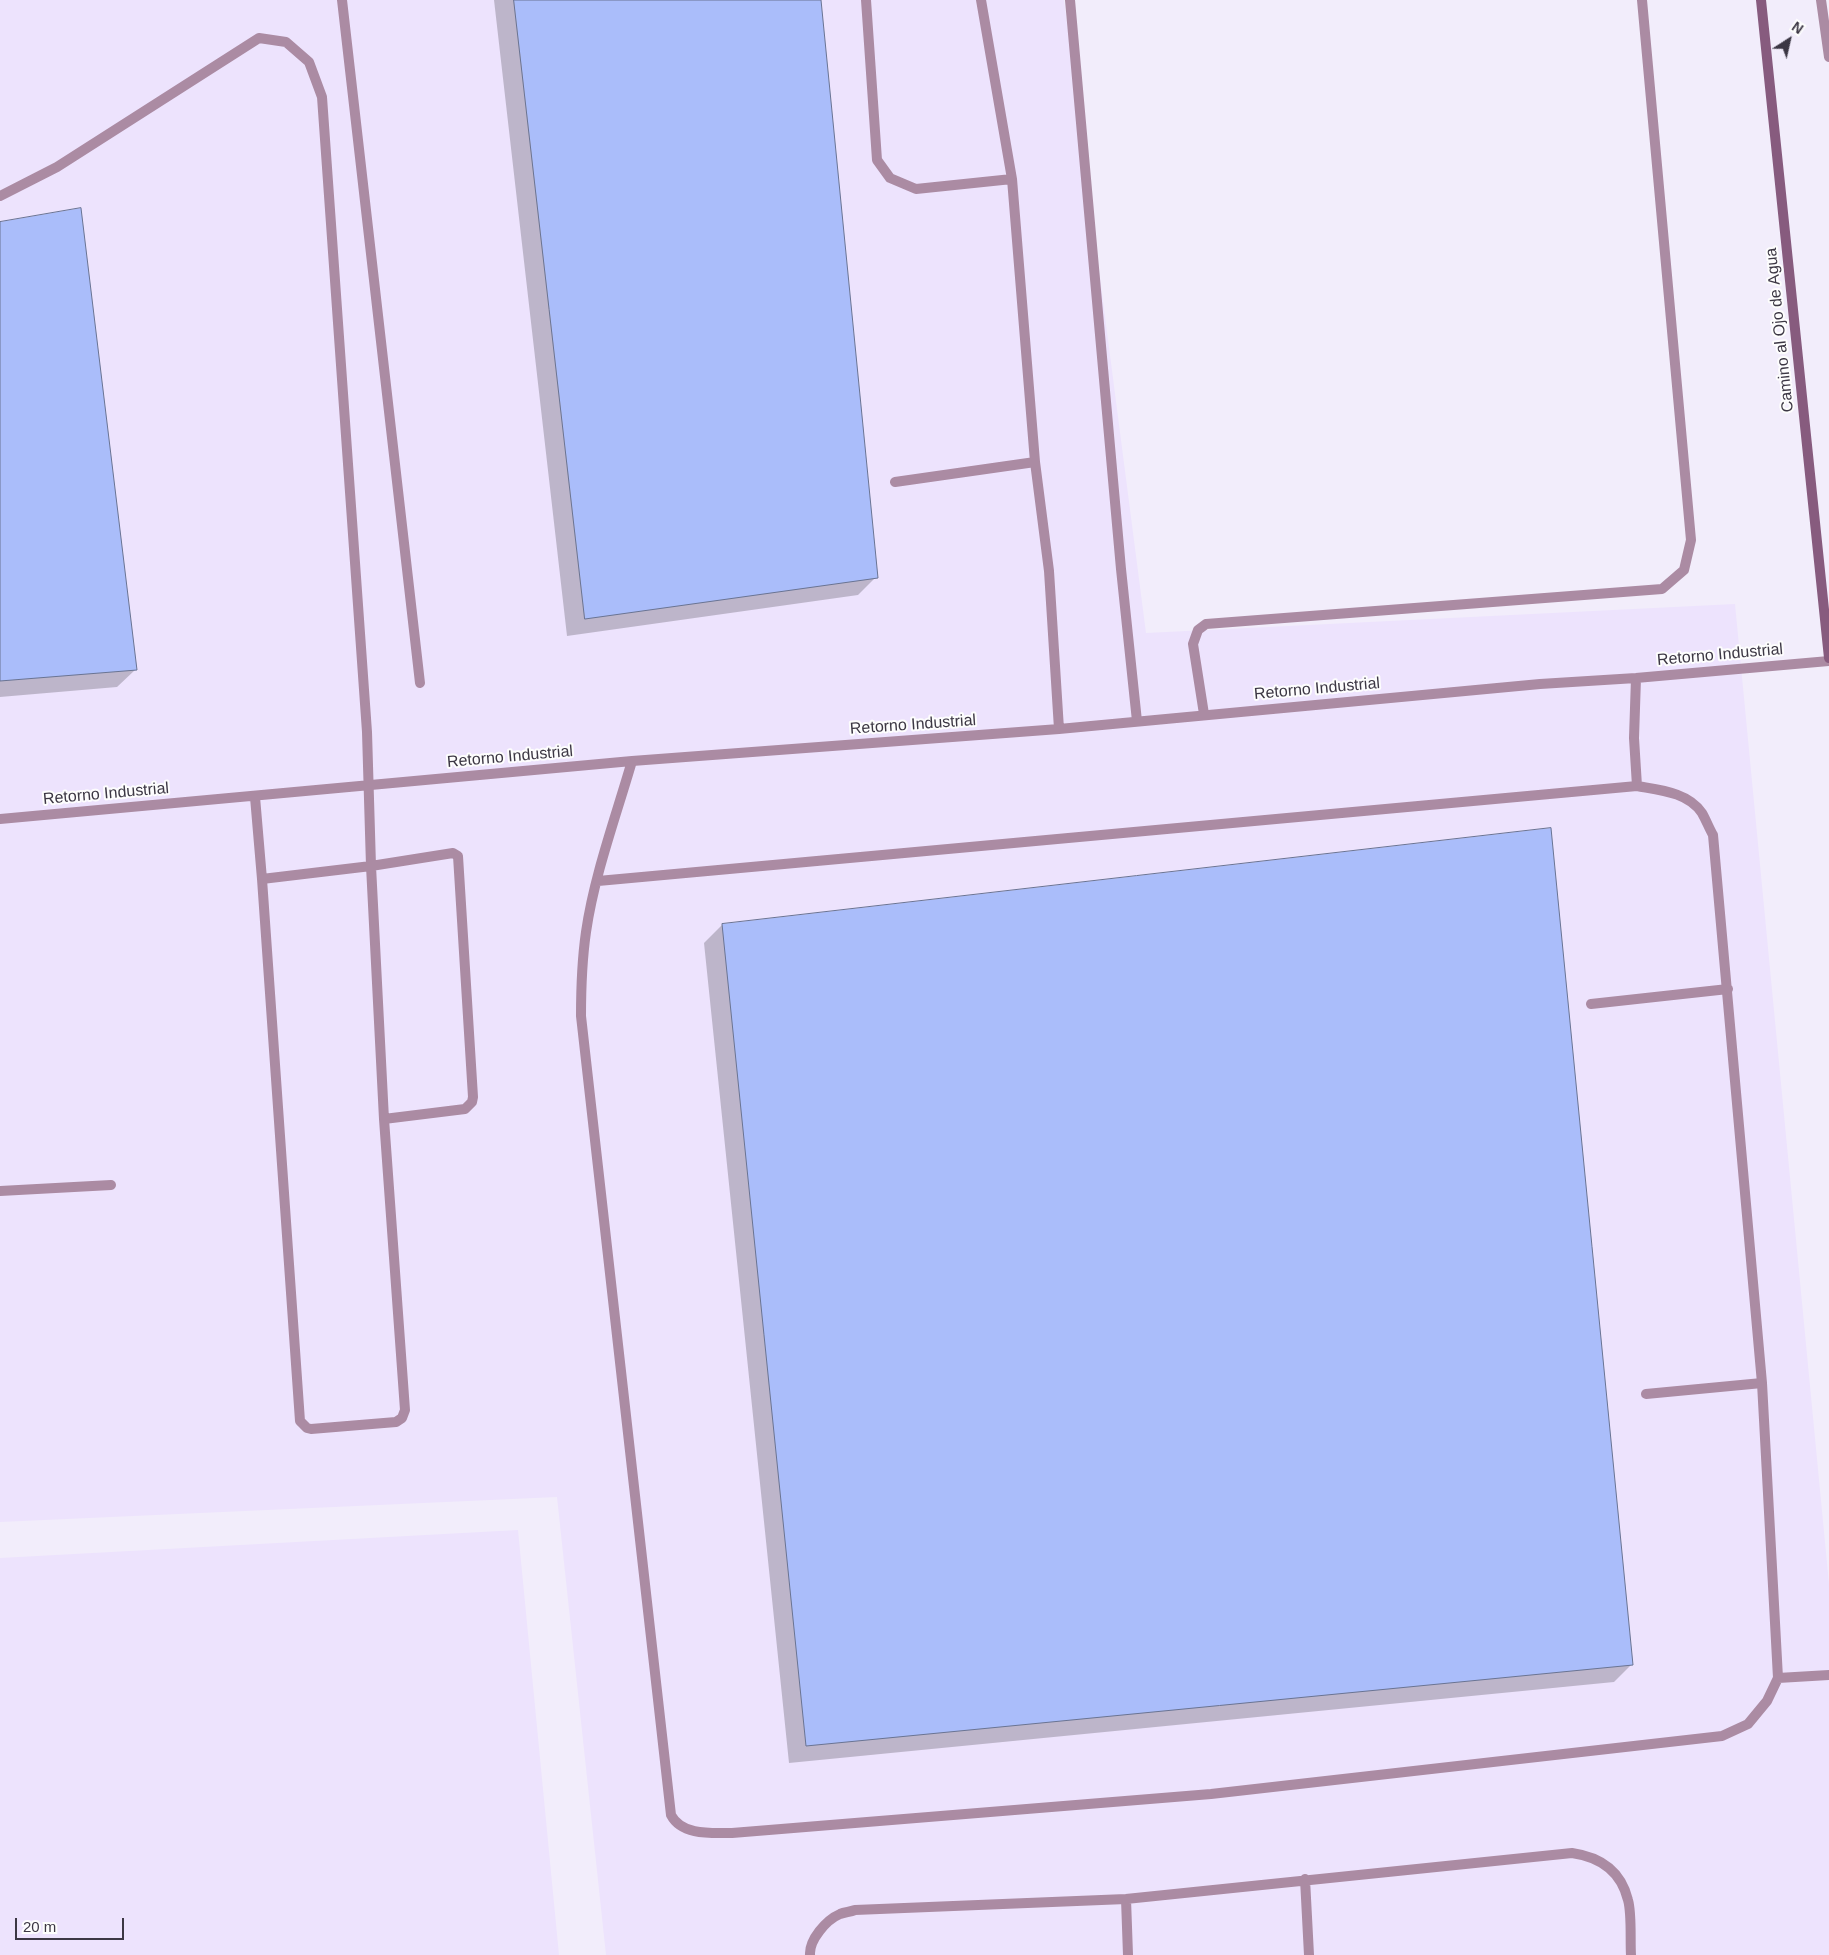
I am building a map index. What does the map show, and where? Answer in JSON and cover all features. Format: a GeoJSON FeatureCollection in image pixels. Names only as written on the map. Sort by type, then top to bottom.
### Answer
{"type":"FeatureCollection","features":[{"type":"Feature","properties":{"kind":"street"},"geometry":{"type":"LineString","coordinates":[[342,0],[420,683]]}},
{"type":"Feature","properties":{"kind":"street"},"geometry":{"type":"LineString","coordinates":[[866,0],[877,160],[890,178],[916,189],[1012,179]]}},
{"type":"Feature","properties":{"kind":"street"},"geometry":{"type":"LineString","coordinates":[[981,0],[1012,179],[1035,462],[1049,571],[1060,729]]}},
{"type":"Feature","properties":{"kind":"street"},"geometry":{"type":"LineString","coordinates":[[1070,0],[1121,569],[1138,721]]}},
{"type":"Feature","properties":{"kind":"street"},"geometry":{"type":"LineString","coordinates":[[1204,714],[1193,644],[1198,630],[1206,624],[1662,590],[1684,570],[1691,540],[1642,0]]}},
{"type":"Feature","properties":{"kind":"street","name":"Camino al Ojo de Agua"},"geometry":{"type":"LineString","coordinates":[[1760,0],[1829,659]]}},
{"type":"Feature","properties":{"kind":"street"},"geometry":{"type":"LineString","coordinates":[[1821,0],[1829,58]]}},
{"type":"Feature","properties":{"kind":"street"},"geometry":{"type":"LineString","coordinates":[[0,196],[56,167],[259,38],[286,42],[309,62],[322,97],[369,784],[371,866],[384,1119],[406,1410],[402,1418],[396,1422],[307,1428],[300,1421],[255,796]]}},
{"type":"Feature","properties":{"kind":"street"},"geometry":{"type":"LineString","coordinates":[[895,482],[1035,462]]}},
{"type":"Feature","properties":{"kind":"street","name":"Retorno Industrial"},"geometry":{"type":"LineString","coordinates":[[0,819],[632,761],[1060,729],[1204,714],[1540,684],[1636,678],[1829,659]]}},
{"type":"Feature","properties":{"kind":"street"},"geometry":{"type":"LineString","coordinates":[[1636,678],[1634,738],[1637,786]]}},
{"type":"Feature","properties":{"kind":"street"},"geometry":{"type":"LineString","coordinates":[[598,881],[1637,786],[1670,792],[1688,800],[1701,812],[1713,835],[1728,989],[1762,1383],[1778,1678],[1767,1701],[1748,1724],[1722,1736],[1211,1794],[732,1833],[706,1833],[685,1828],[675,1821],[671,1815],[581,1016],[581,974],[584,947],[598,881],[632,761]]}},
{"type":"Feature","properties":{"kind":"street"},"geometry":{"type":"LineString","coordinates":[[262,879],[371,866],[453,853],[458,856],[474,1097],[465,1109],[384,1119]]}},
{"type":"Feature","properties":{"kind":"street"},"geometry":{"type":"LineString","coordinates":[[1591,1004],[1728,989]]}},
{"type":"Feature","properties":{"kind":"street"},"geometry":{"type":"LineString","coordinates":[[0,1192],[112,1185]]}},
{"type":"Feature","properties":{"kind":"street"},"geometry":{"type":"LineString","coordinates":[[1646,1394],[1762,1383]]}},
{"type":"Feature","properties":{"kind":"street"},"geometry":{"type":"LineString","coordinates":[[1778,1678],[1829,1675]]}},
{"type":"Feature","properties":{"kind":"street"},"geometry":{"type":"LineString","coordinates":[[810,1955],[809,1949],[816,1936],[826,1925],[838,1915],[855,1910],[1126,1898],[1572,1853],[1588,1855],[1603,1863],[1618,1876],[1628,1900],[1631,1955]]}},
{"type":"Feature","properties":{"kind":"street"},"geometry":{"type":"LineString","coordinates":[[1305,1879],[1309,1955]]}},
{"type":"Feature","properties":{"kind":"street"},"geometry":{"type":"LineString","coordinates":[[1126,1898],[1128,1955]]}},
{"type":"Feature","properties":{"kind":"shaded area"},"geometry":{"type":"Polygon","coordinates":[[[0,0],[1064,0],[1146,633],[1735,604],[1829,1584],[1829,1955],[606,1955],[557,1497],[0,1522],[0,0]]]}},
{"type":"Feature","properties":{"kind":"shaded area"},"geometry":{"type":"Polygon","coordinates":[[[518,1530],[559,1955],[0,1955],[0,1558],[518,1530]]]}},
{"type":"Feature","properties":{"kind":"building"},"geometry":{"type":"Polygon","coordinates":[[[514,0],[821,0],[878,578],[585,619],[514,0]]]}},
{"type":"Feature","properties":{"kind":"building"},"geometry":{"type":"Polygon","coordinates":[[[81,208],[137,670],[0,681],[0,222],[81,208]]]}},
{"type":"Feature","properties":{"kind":"building"},"geometry":{"type":"Polygon","coordinates":[[[1551,828],[1633,1665],[806,1746],[722,924],[1551,828]]]}}]}
